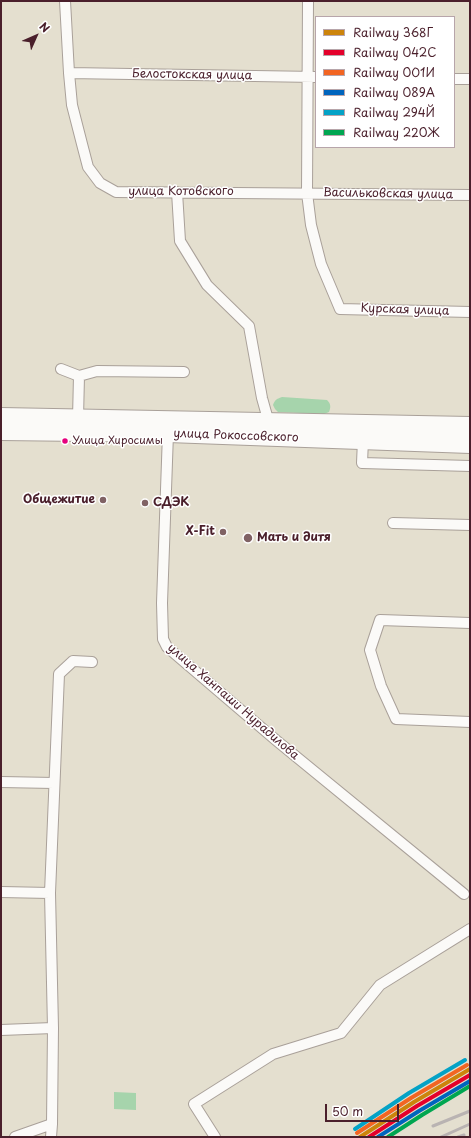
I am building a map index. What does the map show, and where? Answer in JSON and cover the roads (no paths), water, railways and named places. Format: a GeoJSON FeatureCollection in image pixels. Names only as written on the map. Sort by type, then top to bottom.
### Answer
{"type":"FeatureCollection","features":[{"type":"Feature","properties":{"kind":"highway","name":"улица Рокоссовского"},"geometry":{"type":"LineString","coordinates":[[1,417],[470,426]]}},
{"type":"Feature","properties":{"kind":"highway","name":"улица Рокоссовского"},"geometry":{"type":"LineString","coordinates":[[1,431],[168,434],[470,444]]}},
{"type":"Feature","properties":{"kind":"street","name":"улица Котовского"},"geometry":{"type":"LineString","coordinates":[[65,1],[72,105],[88,167],[100,182],[116,192],[307,193]]}},
{"type":"Feature","properties":{"kind":"street"},"geometry":{"type":"LineString","coordinates":[[307,193],[312,77],[308,1]]}},
{"type":"Feature","properties":{"kind":"street","name":"Белостокская улица"},"geometry":{"type":"LineString","coordinates":[[69,73],[312,77]]}},
{"type":"Feature","properties":{"kind":"street"},"geometry":{"type":"LineString","coordinates":[[455,79],[470,79]]}},
{"type":"Feature","properties":{"kind":"street"},"geometry":{"type":"LineString","coordinates":[[178,192],[180,241],[207,285],[249,326],[262,398],[269,423]]}},
{"type":"Feature","properties":{"kind":"street","name":"Васильковская улица"},"geometry":{"type":"LineString","coordinates":[[307,193],[470,195]]}},
{"type":"Feature","properties":{"kind":"street","name":"Курская улица"},"geometry":{"type":"LineString","coordinates":[[307,193],[312,225],[321,264],[340,309],[470,312]]}},
{"type":"Feature","properties":{"kind":"street"},"geometry":{"type":"LineString","coordinates":[[61,369],[80,376],[97,371],[184,372]]}},
{"type":"Feature","properties":{"kind":"street"},"geometry":{"type":"LineString","coordinates":[[78,418],[80,376]]}},
{"type":"Feature","properties":{"kind":"street","name":"улица Ханпаши Нурадилова"},"geometry":{"type":"LineString","coordinates":[[168,434],[162,603],[163,639],[167,647],[283,746],[464,894]]}},
{"type":"Feature","properties":{"kind":"street"},"geometry":{"type":"LineString","coordinates":[[362,440],[362,463],[470,466]]}},
{"type":"Feature","properties":{"kind":"street"},"geometry":{"type":"LineString","coordinates":[[394,523],[470,525]]}},
{"type":"Feature","properties":{"kind":"street"},"geometry":{"type":"LineString","coordinates":[[470,623],[380,620],[370,650],[381,686],[396,719],[470,722]]}},
{"type":"Feature","properties":{"kind":"street"},"geometry":{"type":"LineString","coordinates":[[51,1137],[53,1028],[50,893],[58,674],[73,661],[92,662]]}},
{"type":"Feature","properties":{"kind":"street"},"geometry":{"type":"LineString","coordinates":[[1,782],[54,783]]}},
{"type":"Feature","properties":{"kind":"street"},"geometry":{"type":"LineString","coordinates":[[1,892],[50,893]]}},
{"type":"Feature","properties":{"kind":"street"},"geometry":{"type":"LineString","coordinates":[[216,1137],[194,1104],[273,1054],[341,1033],[380,985],[470,929]]}},
{"type":"Feature","properties":{"kind":"street"},"geometry":{"type":"LineString","coordinates":[[1,1030],[53,1028]]}},
{"type":"Feature","properties":{"kind":"street"},"geometry":{"type":"LineString","coordinates":[[15,1137],[52,1124]]}},
{"type":"Feature","properties":{"kind":"railway"},"geometry":{"type":"LineString","coordinates":[[433,1126],[470,1111]]}},
{"type":"Feature","properties":{"kind":"railway"},"geometry":{"type":"LineString","coordinates":[[441,1137],[470,1124]]}},
{"type":"Feature","properties":{"kind":"railway"},"geometry":{"type":"LineString","coordinates":[[458,1137],[464,1135]]}},
{"type":"Feature","properties":{"kind":"rail line","name":"294Й"},"geometry":{"type":"LineString","coordinates":[[355,1129],[409,1093],[465,1060]]}},
{"type":"Feature","properties":{"kind":"rail line","name":"001И"},"geometry":{"type":"LineString","coordinates":[[357,1133],[411,1098],[467,1065]]}},
{"type":"Feature","properties":{"kind":"rail line","name":"368Г"},"geometry":{"type":"LineString","coordinates":[[360,1137],[414,1102],[470,1069]]}},
{"type":"Feature","properties":{"kind":"rail line","name":"042С"},"geometry":{"type":"LineString","coordinates":[[369,1137],[417,1106],[470,1075]]}},
{"type":"Feature","properties":{"kind":"rail line","name":"089А"},"geometry":{"type":"LineString","coordinates":[[378,1137],[470,1081]]}},
{"type":"Feature","properties":{"kind":"rail line","name":"220Ж"},"geometry":{"type":"LineString","coordinates":[[388,1137],[470,1086]]}},
{"type":"Feature","properties":{"kind":"place","name":"Улица Хиросимы"},"geometry":{"type":"Point","coordinates":[65,441]}},
{"type":"Feature","properties":{"kind":"place","name":"Общежитие"},"geometry":{"type":"Point","coordinates":[103,500]}},
{"type":"Feature","properties":{"kind":"place","name":"СДЭК"},"geometry":{"type":"Point","coordinates":[145,503]}},
{"type":"Feature","properties":{"kind":"place","name":"X-Fit"},"geometry":{"type":"Point","coordinates":[223,532]}},
{"type":"Feature","properties":{"kind":"place","name":"Мать и дитя"},"geometry":{"type":"Point","coordinates":[248,538]}}]}
